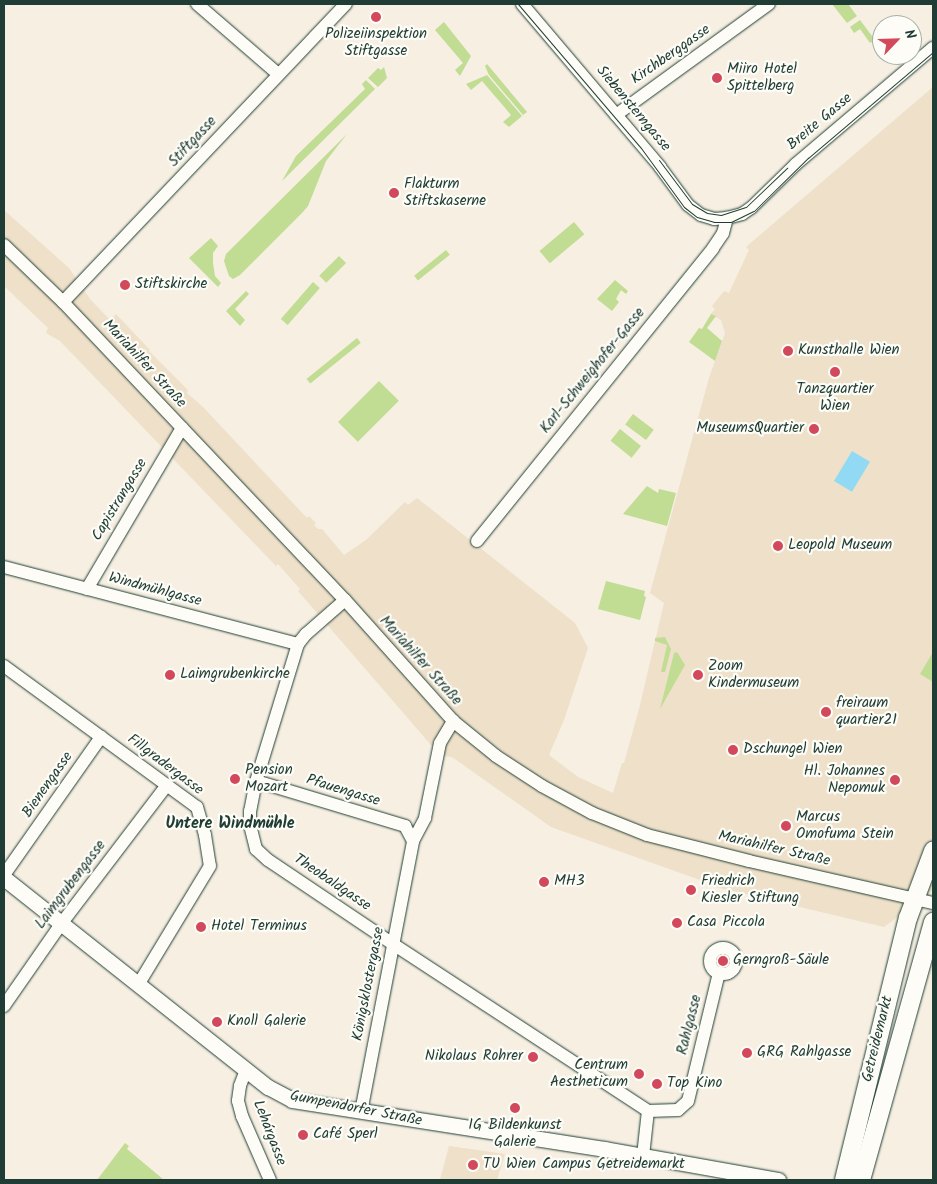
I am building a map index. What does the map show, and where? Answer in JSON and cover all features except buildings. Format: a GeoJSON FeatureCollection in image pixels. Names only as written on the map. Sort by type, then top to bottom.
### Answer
{"type":"FeatureCollection","features":[{"type":"Feature","properties":{"kind":"main road","name":"Getreidemarkt"},"geometry":{"type":"LineString","coordinates":[[844,1180],[882,1018],[914,898],[933,852]]}},
{"type":"Feature","properties":{"kind":"main road","name":"Getreidemarkt"},"geometry":{"type":"LineString","coordinates":[[861,1180],[933,922]]}},
{"type":"Feature","properties":{"kind":"street"},"geometry":{"type":"LineString","coordinates":[[197,4],[278,74]]}},
{"type":"Feature","properties":{"kind":"street","name":"Stiftgasse"},"geometry":{"type":"LineString","coordinates":[[63,302],[346,4]]}},
{"type":"Feature","properties":{"kind":"street","name":"Siebensterngasse"},"geometry":{"type":"LineString","coordinates":[[522,4],[660,167],[688,205],[701,215],[714,219],[727,218]]}},
{"type":"Feature","properties":{"kind":"street","name":"Kirchberggasse"},"geometry":{"type":"LineString","coordinates":[[616,115],[769,4]]}},
{"type":"Feature","properties":{"kind":"street","name":"Breite Gasse"},"geometry":{"type":"LineString","coordinates":[[727,218],[751,208],[796,164],[933,48]]}},
{"type":"Feature","properties":{"kind":"street","name":"Karl-Schweighofer-Gasse"},"geometry":{"type":"LineString","coordinates":[[477,541],[713,248],[723,233],[727,218]]}},
{"type":"Feature","properties":{"kind":"street","name":"Mariahilfer Straße"},"geometry":{"type":"LineString","coordinates":[[4,245],[63,302],[345,600],[453,721],[496,756],[542,786],[592,813],[638,831],[749,861],[933,903]]}},
{"type":"Feature","properties":{"kind":"street","name":"Capistrangasse"},"geometry":{"type":"LineString","coordinates":[[87,589],[182,428]]}},
{"type":"Feature","properties":{"kind":"street","name":"Windmühlgasse"},"geometry":{"type":"LineString","coordinates":[[4,567],[298,644]]}},
{"type":"Feature","properties":{"kind":"street","name":"Theobaldgasse"},"geometry":{"type":"LineString","coordinates":[[345,600],[306,634],[298,644],[256,781],[250,818],[256,849],[268,860],[393,944],[648,1111]]}},
{"type":"Feature","properties":{"kind":"street","name":"Fillgradergasse"},"geometry":{"type":"LineString","coordinates":[[4,666],[197,807],[205,835],[210,866],[138,984]]}},
{"type":"Feature","properties":{"kind":"street","name":"Königsklostergasse"},"geometry":{"type":"LineString","coordinates":[[361,1112],[413,841],[425,818],[440,743],[453,721]]}},
{"type":"Feature","properties":{"kind":"street","name":"Bienengasse"},"geometry":{"type":"LineString","coordinates":[[4,877],[101,737]]}},
{"type":"Feature","properties":{"kind":"street","name":"Pfauengasse"},"geometry":{"type":"LineString","coordinates":[[256,781],[405,826],[413,841]]}},
{"type":"Feature","properties":{"kind":"street","name":"Laimgrubengasse"},"geometry":{"type":"LineString","coordinates":[[4,1006],[61,924],[167,785]]}},
{"type":"Feature","properties":{"kind":"street","name":"Gumpendorfer Straße"},"geometry":{"type":"LineString","coordinates":[[4,877],[246,1070],[268,1087],[292,1100],[643,1156],[778,1180]]}},
{"type":"Feature","properties":{"kind":"street","name":"Rahlgasse"},"geometry":{"type":"LineString","coordinates":[[648,1111],[678,1110],[688,1101],[719,973]]}},
{"type":"Feature","properties":{"kind":"street","name":"Lehárgasse"},"geometry":{"type":"LineString","coordinates":[[246,1070],[238,1101],[242,1116],[270,1180]]}},
{"type":"Feature","properties":{"kind":"street"},"geometry":{"type":"LineString","coordinates":[[643,1156],[648,1111]]}},
{"type":"Feature","properties":{"kind":"shaded area"},"geometry":{"type":"Polygon","coordinates":[[[933,87],[933,890],[884,927],[716,887],[710,880],[704,879],[703,881],[551,827],[452,757],[444,756],[431,745],[298,591],[300,589],[278,564],[276,566],[60,341],[46,333],[48,328],[4,286],[4,210],[69,268],[90,299],[110,320],[116,314],[188,390],[187,393],[203,407],[307,518],[309,516],[316,523],[314,525],[318,529],[322,529],[344,555],[366,540],[405,502],[408,505],[417,498],[575,623],[588,648],[564,720],[549,755],[578,777],[613,793],[622,763],[624,763],[639,709],[664,603],[650,593],[709,378],[725,333],[721,320],[711,314],[715,309],[712,306],[724,291],[729,293],[749,250],[746,247],[933,87]]]}},
{"type":"Feature","properties":{"kind":"shaded area","name":"TU Wien Campus Getreidemarkt"},"geometry":{"type":"Polygon","coordinates":[[[449,1146],[505,1154],[497,1180],[440,1180],[449,1146]]]}},
{"type":"Feature","properties":{"kind":"green space"},"geometry":{"type":"Polygon","coordinates":[[[832,4],[848,4],[857,16],[847,23],[832,4]]]}},
{"type":"Feature","properties":{"kind":"green space"},"geometry":{"type":"Polygon","coordinates":[[[860,20],[872,36],[872,42],[870,43],[860,29],[854,33],[850,27],[860,20]]]}},
{"type":"Feature","properties":{"kind":"green space"},"geometry":{"type":"Polygon","coordinates":[[[444,22],[471,56],[460,76],[455,70],[463,63],[435,30],[444,22]]]}},
{"type":"Feature","properties":{"kind":"green space"},"geometry":{"type":"Polygon","coordinates":[[[487,64],[527,112],[523,115],[489,75],[485,66],[487,64]]]}},
{"type":"Feature","properties":{"kind":"green space"},"geometry":{"type":"Polygon","coordinates":[[[384,67],[387,78],[378,87],[368,78],[378,68],[381,70],[384,67]]]}},
{"type":"Feature","properties":{"kind":"green space"},"geometry":{"type":"Polygon","coordinates":[[[487,75],[522,116],[509,127],[503,122],[511,115],[482,81],[471,90],[466,84],[487,75]]]}},
{"type":"Feature","properties":{"kind":"green space"},"geometry":{"type":"Polygon","coordinates":[[[366,80],[375,89],[282,181],[296,156],[365,89],[362,84],[366,80]]]}},
{"type":"Feature","properties":{"kind":"green space"},"geometry":{"type":"Polygon","coordinates":[[[347,134],[326,161],[308,206],[240,275],[233,279],[229,276],[224,261],[226,254],[347,134]]]}},
{"type":"Feature","properties":{"kind":"green space"},"geometry":{"type":"Polygon","coordinates":[[[574,222],[584,234],[550,263],[540,251],[574,222]]]}},
{"type":"Feature","properties":{"kind":"green space"},"geometry":{"type":"Polygon","coordinates":[[[211,238],[218,246],[213,253],[213,263],[215,276],[221,283],[218,287],[189,258],[211,238]]]}},
{"type":"Feature","properties":{"kind":"green space"},"geometry":{"type":"Polygon","coordinates":[[[446,250],[450,255],[418,280],[414,276],[446,250]]]}},
{"type":"Feature","properties":{"kind":"green space"},"geometry":{"type":"Polygon","coordinates":[[[339,256],[346,263],[326,283],[319,276],[339,256]]]}},
{"type":"Feature","properties":{"kind":"green space"},"geometry":{"type":"Polygon","coordinates":[[[615,280],[628,291],[626,294],[621,290],[616,299],[619,302],[612,311],[597,299],[615,280]]]}},
{"type":"Feature","properties":{"kind":"green space"},"geometry":{"type":"Polygon","coordinates":[[[313,282],[320,288],[288,325],[281,319],[313,282]]]}},
{"type":"Feature","properties":{"kind":"green space"},"geometry":{"type":"Polygon","coordinates":[[[246,291],[249,294],[235,309],[245,320],[240,326],[226,311],[246,291]]]}},
{"type":"Feature","properties":{"kind":"green space"},"geometry":{"type":"Polygon","coordinates":[[[711,314],[716,316],[707,328],[722,341],[715,361],[689,342],[699,328],[702,329],[711,314]]]}},
{"type":"Feature","properties":{"kind":"green space"},"geometry":{"type":"Polygon","coordinates":[[[357,338],[361,343],[310,384],[306,379],[357,338]]]}},
{"type":"Feature","properties":{"kind":"green space"},"geometry":{"type":"Polygon","coordinates":[[[379,381],[399,401],[358,442],[338,422],[379,381]]]}},
{"type":"Feature","properties":{"kind":"green space"},"geometry":{"type":"Polygon","coordinates":[[[633,414],[654,430],[646,440],[625,424],[633,414]]]}},
{"type":"Feature","properties":{"kind":"green space"},"geometry":{"type":"Polygon","coordinates":[[[620,429],[641,446],[632,458],[611,441],[620,429]]]}},
{"type":"Feature","properties":{"kind":"green space"},"geometry":{"type":"Polygon","coordinates":[[[647,486],[658,493],[659,489],[676,493],[667,526],[623,514],[647,486]]]}},
{"type":"Feature","properties":{"kind":"green space"},"geometry":{"type":"Polygon","coordinates":[[[606,581],[645,591],[644,596],[646,597],[640,620],[598,609],[606,581]]]}},
{"type":"Feature","properties":{"kind":"green space"},"geometry":{"type":"Polygon","coordinates":[[[665,637],[671,649],[665,672],[661,672],[667,645],[655,641],[655,638],[665,637]]]}},
{"type":"Feature","properties":{"kind":"green space"},"geometry":{"type":"Polygon","coordinates":[[[677,652],[685,665],[660,709],[674,653],[677,652]]]}},
{"type":"Feature","properties":{"kind":"green space"},"geometry":{"type":"Polygon","coordinates":[[[933,652],[933,682],[920,674],[933,652]]]}},
{"type":"Feature","properties":{"kind":"green space"},"geometry":{"type":"Polygon","coordinates":[[[125,1143],[129,1146],[127,1149],[164,1180],[97,1180],[125,1143]]]}},
{"type":"Feature","properties":{"kind":"water"},"geometry":{"type":"Polygon","coordinates":[[[852,451],[870,462],[852,492],[834,481],[852,451]]]}},
{"type":"Feature","properties":{"kind":"tram line"},"geometry":{"type":"LineString","coordinates":[[518,4],[641,148],[684,207],[697,217],[714,222],[731,222],[754,211],[808,158],[933,52]]}},
{"type":"Feature","properties":{"kind":"tram line"},"geometry":{"type":"LineString","coordinates":[[659,160],[692,204],[707,213],[721,215],[746,207],[787,168]]}},
{"type":"Feature","properties":{"kind":"place","name":"Polizeiinspektion Stiftgasse"},"geometry":{"type":"Point","coordinates":[376,17]}},
{"type":"Feature","properties":{"kind":"place","name":"Miiro Hotel Spittelberg"},"geometry":{"type":"Point","coordinates":[717,78]}},
{"type":"Feature","properties":{"kind":"place","name":"Flakturm Stiftskaserne"},"geometry":{"type":"Point","coordinates":[394,193]}},
{"type":"Feature","properties":{"kind":"place","name":"Stiftskirche"},"geometry":{"type":"Point","coordinates":[125,285]}},
{"type":"Feature","properties":{"kind":"place","name":"Kunsthalle Wien"},"geometry":{"type":"Point","coordinates":[788,351]}},
{"type":"Feature","properties":{"kind":"place","name":"Tanzquartier Wien"},"geometry":{"type":"Point","coordinates":[835,372]}},
{"type":"Feature","properties":{"kind":"place","name":"MuseumsQuartier"},"geometry":{"type":"Point","coordinates":[814,429]}},
{"type":"Feature","properties":{"kind":"place","name":"Leopold Museum"},"geometry":{"type":"Point","coordinates":[778,546]}},
{"type":"Feature","properties":{"kind":"place","name":"Laimgrubenkirche"},"geometry":{"type":"Point","coordinates":[170,675]}},
{"type":"Feature","properties":{"kind":"place","name":"Zoom Kindermuseum"},"geometry":{"type":"Point","coordinates":[698,675]}},
{"type":"Feature","properties":{"kind":"place","name":"freiraum quartier21"},"geometry":{"type":"Point","coordinates":[826,712]}},
{"type":"Feature","properties":{"kind":"place","name":"Dschungel Wien"},"geometry":{"type":"Point","coordinates":[733,750]}},
{"type":"Feature","properties":{"kind":"place","name":"Pension Mozart"},"geometry":{"type":"Point","coordinates":[235,779]}},
{"type":"Feature","properties":{"kind":"place","name":"Hl. Johannes Nepomuk"},"geometry":{"type":"Point","coordinates":[895,780]}},
{"type":"Feature","properties":{"kind":"place","name":"Marcus Omofuma Stein"},"geometry":{"type":"Point","coordinates":[786,826]}},
{"type":"Feature","properties":{"kind":"place","name":"MH3"},"geometry":{"type":"Point","coordinates":[544,882]}},
{"type":"Feature","properties":{"kind":"place","name":"Friedrich Kiesler Stiftung"},"geometry":{"type":"Point","coordinates":[691,890]}},
{"type":"Feature","properties":{"kind":"place","name":"Casa Piccola"},"geometry":{"type":"Point","coordinates":[677,923]}},
{"type":"Feature","properties":{"kind":"place","name":"Hotel Terminus"},"geometry":{"type":"Point","coordinates":[201,927]}},
{"type":"Feature","properties":{"kind":"place","name":"Gerngroß-Säule"},"geometry":{"type":"Point","coordinates":[723,961]}},
{"type":"Feature","properties":{"kind":"place","name":"Knoll Galerie"},"geometry":{"type":"Point","coordinates":[217,1022]}},
{"type":"Feature","properties":{"kind":"place","name":"GRG Rahlgasse"},"geometry":{"type":"Point","coordinates":[747,1053]}},
{"type":"Feature","properties":{"kind":"place","name":"Nikolaus Rohrer"},"geometry":{"type":"Point","coordinates":[533,1057]}},
{"type":"Feature","properties":{"kind":"place","name":"Centrum Aestheticum"},"geometry":{"type":"Point","coordinates":[639,1074]}},
{"type":"Feature","properties":{"kind":"place","name":"Top Kino"},"geometry":{"type":"Point","coordinates":[657,1084]}},
{"type":"Feature","properties":{"kind":"place","name":"IG Bildenkunst Galerie"},"geometry":{"type":"Point","coordinates":[515,1108]}},
{"type":"Feature","properties":{"kind":"place","name":"Café Sperl"},"geometry":{"type":"Point","coordinates":[303,1135]}},
{"type":"Feature","properties":{"kind":"place","name":"TU Wien Campus Getreidemarkt"},"geometry":{"type":"Point","coordinates":[473,1165]}},
{"type":"Feature","properties":{"kind":"district","name":"Untere Windmühle"},"geometry":{"type":"Point","coordinates":[230,824]}}]}
